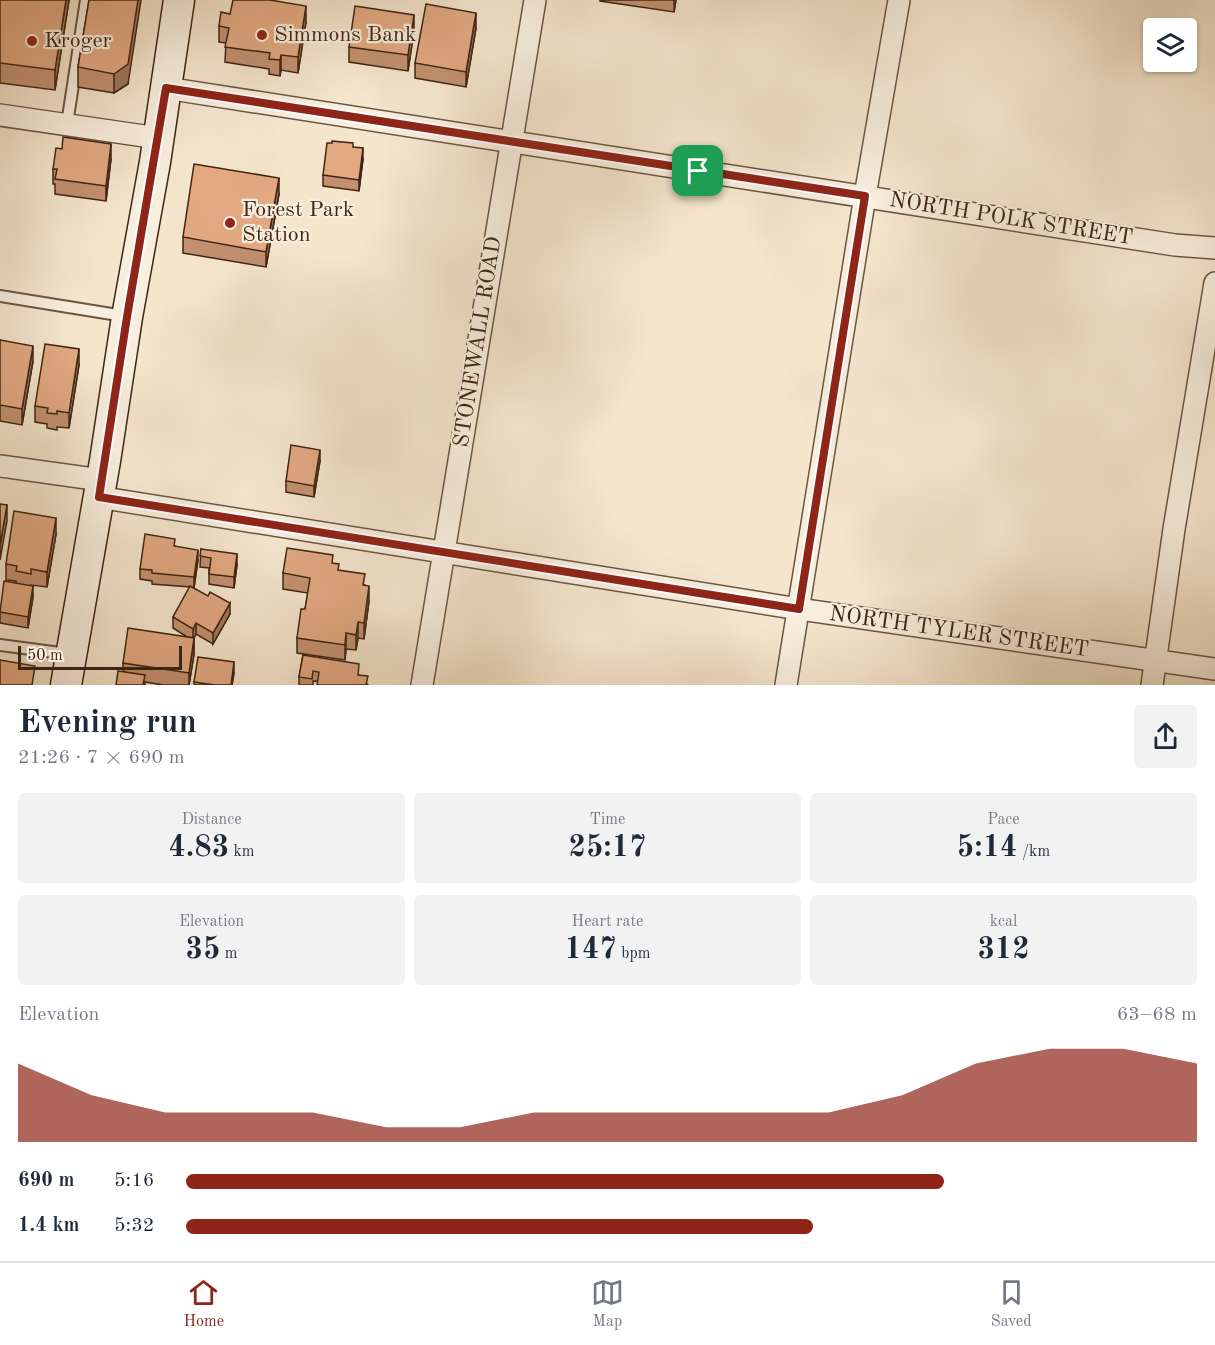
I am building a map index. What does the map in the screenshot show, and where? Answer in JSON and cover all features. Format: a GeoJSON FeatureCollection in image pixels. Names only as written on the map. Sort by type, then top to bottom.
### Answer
{"type":"FeatureCollection","features":[{"type":"Feature","properties":{"kind":"street"},"geometry":{"type":"LineString","coordinates":[[66,685],[179,0]]}},
{"type":"Feature","properties":{"kind":"street","name":"STONEWALL ROAD"},"geometry":{"type":"LineString","coordinates":[[422,685],[535,0]]}},
{"type":"Feature","properties":{"kind":"street"},"geometry":{"type":"LineString","coordinates":[[786,685],[898,0]]}},
{"type":"Feature","properties":{"kind":"street","name":"NORTH POLK STREET"},"geometry":{"type":"LineString","coordinates":[[166,88],[1164,243],[1215,248]]}},
{"type":"Feature","properties":{"kind":"street"},"geometry":{"type":"LineString","coordinates":[[0,115],[158,138]]}},
{"type":"Feature","properties":{"kind":"street"},"geometry":{"type":"LineString","coordinates":[[1152,685],[1176,518],[1215,283]]}},
{"type":"Feature","properties":{"kind":"street","name":"NORTH TYLER STREET"},"geometry":{"type":"LineString","coordinates":[[0,466],[100,489],[444,552],[799,609],[1215,669]]}},
{"type":"Feature","properties":{"kind":"lane"},"geometry":{"type":"LineString","coordinates":[[67,124],[86,0]]}},
{"type":"Feature","properties":{"kind":"lane"},"geometry":{"type":"LineString","coordinates":[[0,296],[127,317]]}},
{"type":"Feature","properties":{"kind":"lane"},"geometry":{"type":"LineString","coordinates":[[0,645],[71,654]]}},
{"type":"Feature","properties":{"kind":"building","name":"Kroger"},"geometry":{"type":"Polygon","coordinates":[[[0,0],[66,0],[55,70],[0,63],[0,0]]]}},
{"type":"Feature","properties":{"kind":"building"},"geometry":{"type":"Polygon","coordinates":[[[89,0],[138,0],[128,64],[114,74],[78,67],[89,0]]]}},
{"type":"Feature","properties":{"kind":"building","name":"Simmons Bank"},"geometry":{"type":"Polygon","coordinates":[[[233,0],[270,0],[306,6],[298,57],[281,55],[280,60],[269,59],[270,53],[225,47],[229,28],[219,26],[221,12],[230,14],[233,0]]]}},
{"type":"Feature","properties":{"kind":"building"},"geometry":{"type":"Polygon","coordinates":[[[426,4],[476,13],[466,72],[415,63],[426,4]]]}},
{"type":"Feature","properties":{"kind":"building"},"geometry":{"type":"Polygon","coordinates":[[[355,6],[414,15],[408,55],[349,47],[355,6]]]}},
{"type":"Feature","properties":{"kind":"building"},"geometry":{"type":"Polygon","coordinates":[[[63,137],[111,144],[106,186],[55,179],[57,169],[53,169],[56,148],[62,149],[63,137]]]}},
{"type":"Feature","properties":{"kind":"building"},"geometry":{"type":"Polygon","coordinates":[[[332,141],[353,143],[353,147],[363,148],[359,180],[323,175],[327,143],[332,143],[332,141]]]}},
{"type":"Feature","properties":{"kind":"building","name":"Forest Park Station"},"geometry":{"type":"Polygon","coordinates":[[[194,164],[279,178],[266,252],[183,237],[194,164]]]}},
{"type":"Feature","properties":{"kind":"building"},"geometry":{"type":"Polygon","coordinates":[[[0,340],[33,346],[22,409],[0,405],[0,340]]]}},
{"type":"Feature","properties":{"kind":"building"},"geometry":{"type":"Polygon","coordinates":[[[45,344],[79,349],[69,413],[57,411],[57,414],[47,413],[48,408],[35,406],[45,344]]]}},
{"type":"Feature","properties":{"kind":"building"},"geometry":{"type":"Polygon","coordinates":[[[291,445],[320,450],[314,486],[286,481],[291,445]]]}},
{"type":"Feature","properties":{"kind":"building"},"geometry":{"type":"Polygon","coordinates":[[[0,504],[7,505],[0,545],[0,504]]]}},
{"type":"Feature","properties":{"kind":"building"},"geometry":{"type":"Polygon","coordinates":[[[14,511],[56,518],[47,572],[31,569],[31,574],[16,571],[17,566],[6,564],[14,511]]]}},
{"type":"Feature","properties":{"kind":"building"},"geometry":{"type":"Polygon","coordinates":[[[145,534],[175,539],[174,546],[198,550],[194,577],[152,573],[152,570],[140,569],[145,534]]]}},
{"type":"Feature","properties":{"kind":"building"},"geometry":{"type":"Polygon","coordinates":[[[287,548],[333,555],[332,563],[339,564],[338,570],[365,574],[363,585],[369,586],[364,623],[358,622],[356,635],[346,633],[345,645],[297,638],[301,609],[305,609],[310,578],[283,573],[287,548]]]}},
{"type":"Feature","properties":{"kind":"building"},"geometry":{"type":"Polygon","coordinates":[[[201,549],[237,554],[234,577],[209,574],[211,558],[200,556],[201,549]]]}},
{"type":"Feature","properties":{"kind":"building"},"geometry":{"type":"Polygon","coordinates":[[[4,581],[33,586],[28,617],[0,612],[4,581]]]}},
{"type":"Feature","properties":{"kind":"building"},"geometry":{"type":"Polygon","coordinates":[[[190,586],[208,596],[210,592],[230,603],[213,633],[196,623],[193,629],[173,617],[190,586]]]}},
{"type":"Feature","properties":{"kind":"building"},"geometry":{"type":"Polygon","coordinates":[[[128,628],[194,638],[189,673],[123,663],[128,628]]]}},
{"type":"Feature","properties":{"kind":"building"},"geometry":{"type":"Polygon","coordinates":[[[303,655],[359,664],[358,675],[368,676],[366,685],[317,685],[319,672],[313,671],[312,679],[299,677],[303,655]]]}},
{"type":"Feature","properties":{"kind":"building"},"geometry":{"type":"Polygon","coordinates":[[[198,657],[234,662],[231,685],[194,682],[198,657]]]}},
{"type":"Feature","properties":{"kind":"building"},"geometry":{"type":"Polygon","coordinates":[[[0,660],[35,666],[32,685],[0,685],[0,660]]]}},
{"type":"Feature","properties":{"kind":"building"},"geometry":{"type":"Polygon","coordinates":[[[118,671],[145,675],[143,685],[116,685],[118,671]]]}},
{"type":"Feature","properties":{"kind":"place","name":"Simmons Bank"},"geometry":{"type":"Point","coordinates":[262,35]}},
{"type":"Feature","properties":{"kind":"place","name":"Kroger"},"geometry":{"type":"Point","coordinates":[32,41]}},
{"type":"Feature","properties":{"kind":"place","name":"Forest Park Station"},"geometry":{"type":"Point","coordinates":[230,223]}},
{"type":"Feature","properties":{"kind":"route"},"geometry":{"type":"LineString","coordinates":[[166,88],[698,171],[865,196],[799,609],[99,497],[166,88]]}}]}
